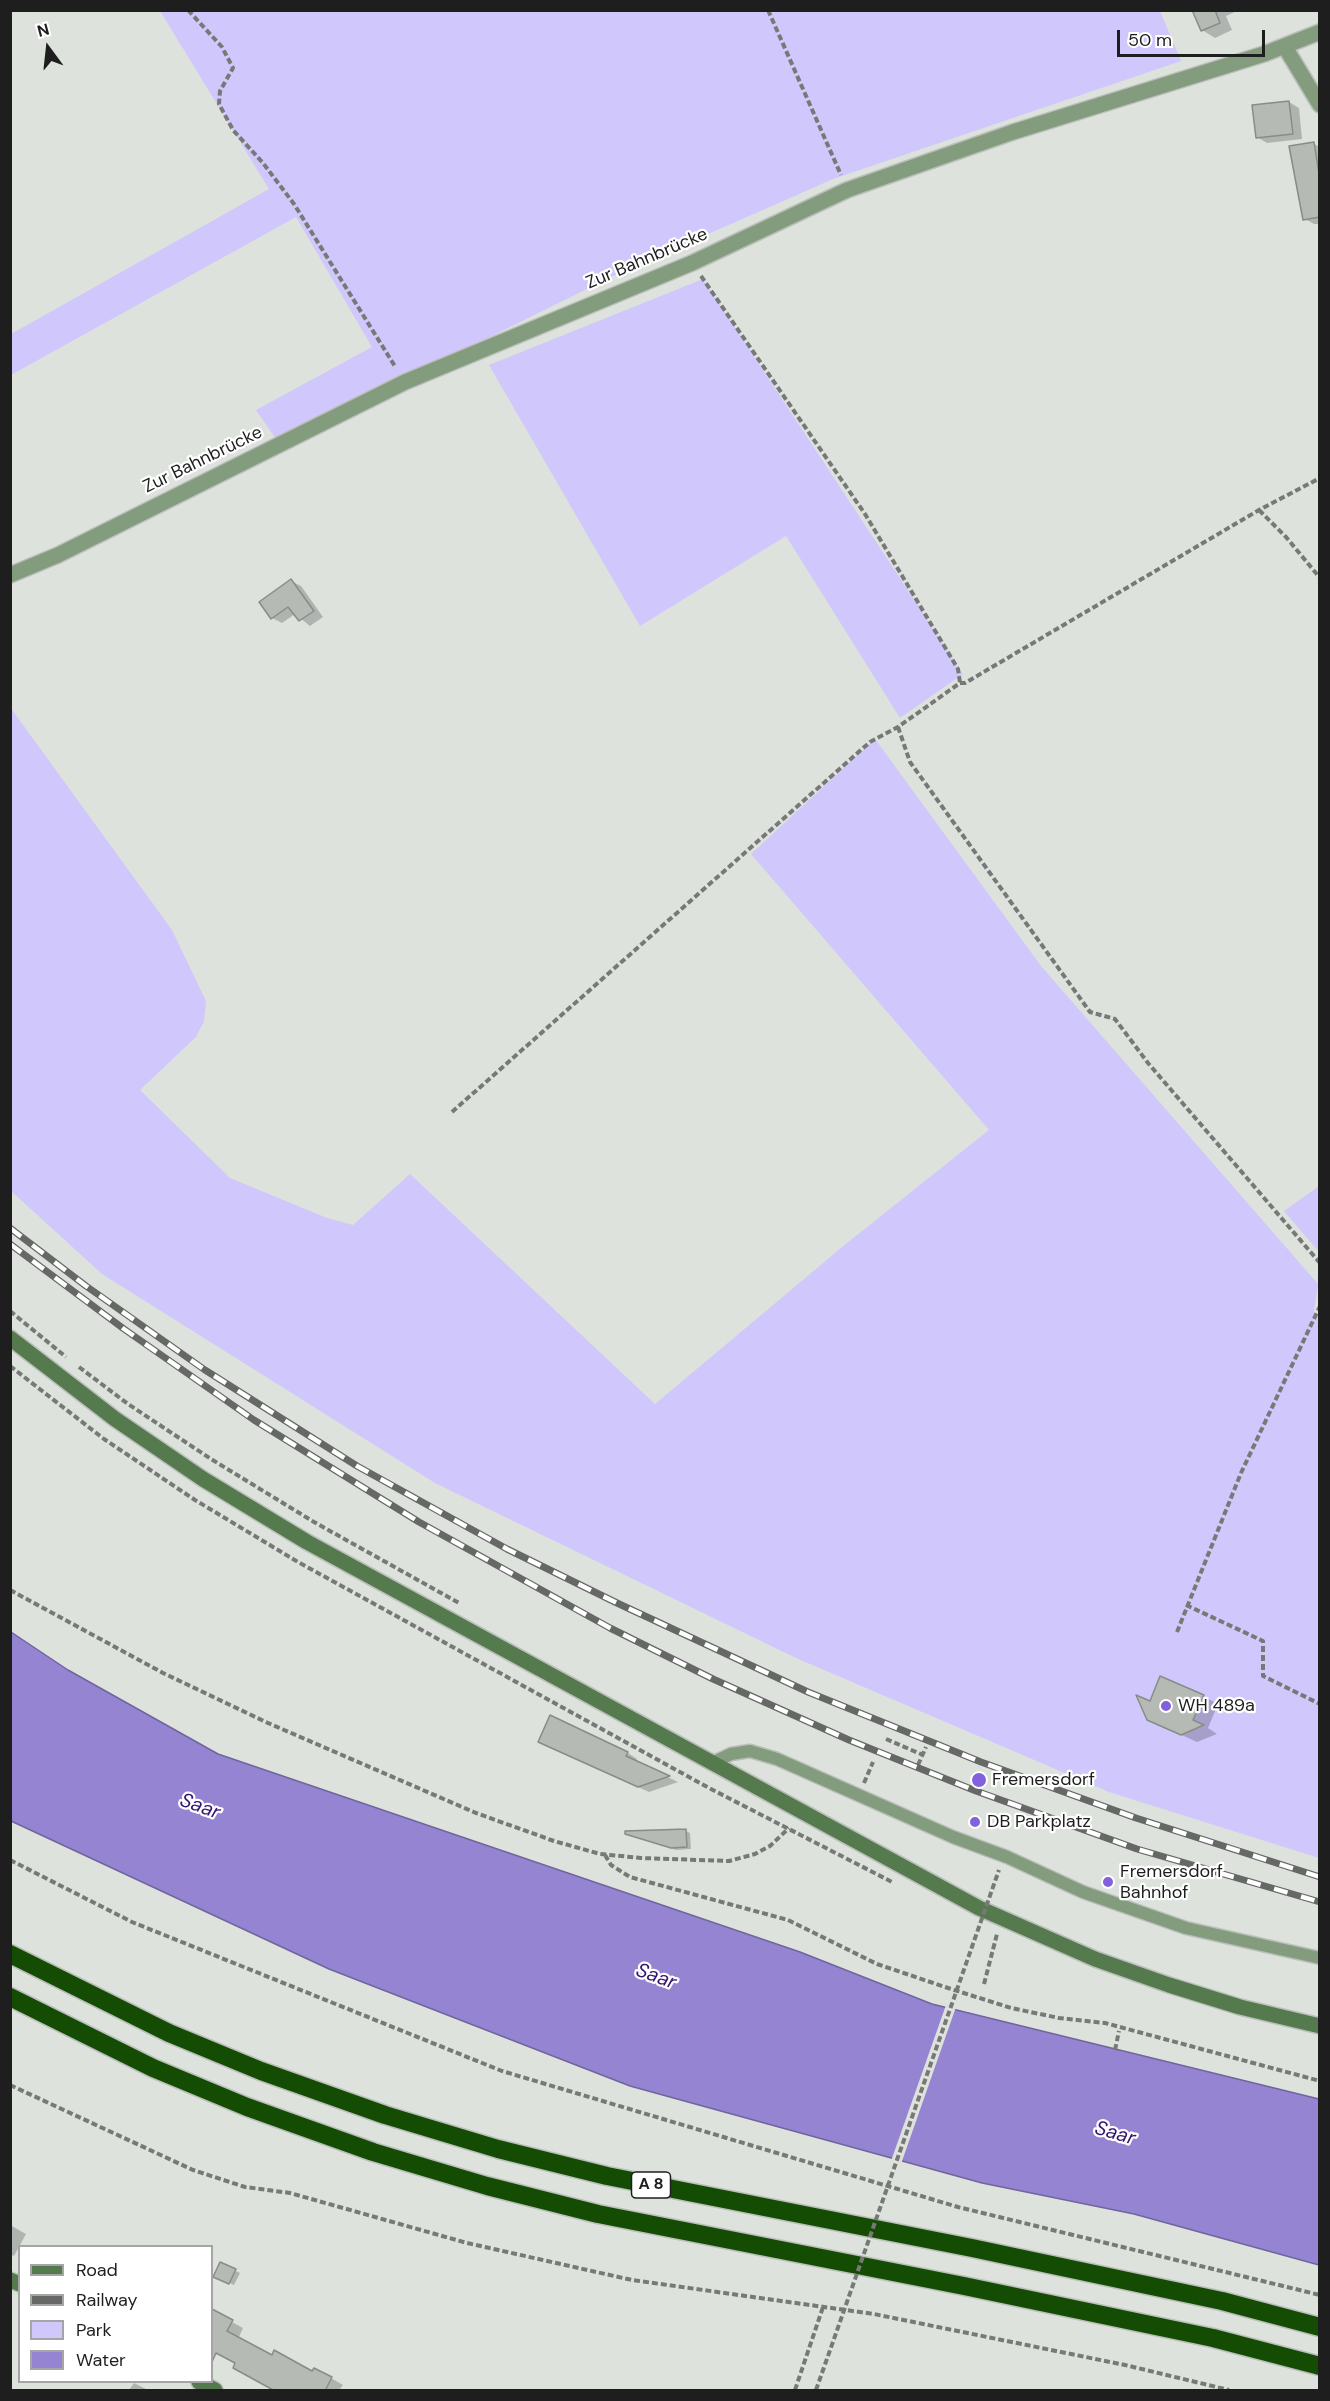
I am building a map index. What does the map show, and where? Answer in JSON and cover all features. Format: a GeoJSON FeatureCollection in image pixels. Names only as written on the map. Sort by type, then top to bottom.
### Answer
{"type":"FeatureCollection","features":[{"type":"Feature","properties":{"kind":"highway","name":"A 8"},"geometry":{"type":"LineString","coordinates":[[10,1954],[169,2033],[261,2071],[385,2115],[498,2149],[607,2176],[1166,2289],[1320,2327]]}},
{"type":"Feature","properties":{"kind":"highway","name":"A 8"},"geometry":{"type":"LineString","coordinates":[[10,1998],[153,2068],[247,2107],[373,2152],[487,2186],[598,2214],[1213,2338],[1320,2367]]}},
{"type":"Feature","properties":{"kind":"main road"},"geometry":{"type":"LineString","coordinates":[[10,1338],[115,1419],[251,1508],[401,1595],[979,1908],[1095,1959],[1240,2007],[1320,2026]]}},
{"type":"Feature","properties":{"kind":"main road"},"geometry":{"type":"LineString","coordinates":[[201,2383],[215,2391]]}},
{"type":"Feature","properties":{"kind":"street","name":"Zur Bahnbrücke"},"geometry":{"type":"LineString","coordinates":[[10,575],[58,555],[405,382],[692,263],[847,190],[1013,132],[1285,47],[1320,32]]}},
{"type":"Feature","properties":{"kind":"street"},"geometry":{"type":"LineString","coordinates":[[1285,47],[1320,105]]}},
{"type":"Feature","properties":{"kind":"lane"},"geometry":{"type":"LineString","coordinates":[[712,1763],[731,1754],[750,1752],[777,1759],[1007,1857],[1083,1892],[1186,1928],[1320,1958]]}},
{"type":"Feature","properties":{"kind":"path"},"geometry":{"type":"LineString","coordinates":[[188,10],[222,47],[233,68],[220,91],[219,104],[233,130],[264,163],[294,204],[405,382]]}},
{"type":"Feature","properties":{"kind":"path"},"geometry":{"type":"LineString","coordinates":[[768,10],[847,190]]}},
{"type":"Feature","properties":{"kind":"path"},"geometry":{"type":"LineString","coordinates":[[692,263],[787,397],[865,514],[958,669],[960,683]]}},
{"type":"Feature","properties":{"kind":"path"},"geometry":{"type":"LineString","coordinates":[[452,1112],[870,742],[898,727],[960,683],[965,683],[1004,661],[1259,510],[1320,478]]}},
{"type":"Feature","properties":{"kind":"path"},"geometry":{"type":"LineString","coordinates":[[1259,510],[1286,537],[1320,578]]}},
{"type":"Feature","properties":{"kind":"path"},"geometry":{"type":"LineString","coordinates":[[898,727],[910,762],[1090,1012],[1115,1019],[1148,1064],[1320,1263]]}},
{"type":"Feature","properties":{"kind":"path"},"geometry":{"type":"LineString","coordinates":[[1177,1632],[1240,1473],[1320,1306]]}},
{"type":"Feature","properties":{"kind":"path"},"geometry":{"type":"LineString","coordinates":[[10,1311],[128,1404],[211,1459],[314,1522],[465,1606]]}},
{"type":"Feature","properties":{"kind":"path"},"geometry":{"type":"LineString","coordinates":[[10,1590],[163,1673],[337,1754],[476,1813],[554,1841],[605,1854],[641,1858],[729,1861],[755,1854],[770,1846],[804,1812]]}},
{"type":"Feature","properties":{"kind":"path"},"geometry":{"type":"LineString","coordinates":[[1186,1605],[1263,1641],[1263,1676],[1320,1704]]}},
{"type":"Feature","properties":{"kind":"path"},"geometry":{"type":"LineString","coordinates":[[886,1739],[923,1755]]}},
{"type":"Feature","properties":{"kind":"path"},"geometry":{"type":"LineString","coordinates":[[918,1765],[926,1747]]}},
{"type":"Feature","properties":{"kind":"path"},"geometry":{"type":"LineString","coordinates":[[859,1795],[873,1762]]}},
{"type":"Feature","properties":{"kind":"path"},"geometry":{"type":"LineString","coordinates":[[605,1854],[611,1865],[630,1877],[788,1920],[877,1964],[948,1988],[1011,2008],[1059,2018],[1105,2023],[1320,2081]]}},
{"type":"Feature","properties":{"kind":"path"},"geometry":{"type":"LineString","coordinates":[[10,1860],[132,1922],[502,2071],[958,2207],[1320,2295]]}},
{"type":"Feature","properties":{"kind":"path"},"geometry":{"type":"LineString","coordinates":[[816,2391],[999,1870]]}},
{"type":"Feature","properties":{"kind":"path"},"geometry":{"type":"LineString","coordinates":[[981,1893],[991,1897]]}},
{"type":"Feature","properties":{"kind":"path"},"geometry":{"type":"LineString","coordinates":[[984,1984],[997,1934]]}},
{"type":"Feature","properties":{"kind":"path"},"geometry":{"type":"LineString","coordinates":[[1115,2050],[1119,2031]]}},
{"type":"Feature","properties":{"kind":"path"},"geometry":{"type":"LineString","coordinates":[[10,2085],[193,2170],[245,2187],[290,2193],[467,2243],[632,2280],[874,2314],[1125,2365],[1229,2391]]}},
{"type":"Feature","properties":{"kind":"path"},"geometry":{"type":"LineString","coordinates":[[795,2391],[823,2307]]}},
{"type":"Feature","properties":{"kind":"green space"},"geometry":{"type":"Polygon","coordinates":[[[160,11],[1160,11],[1181,61],[833,179],[613,276],[278,442],[256,410],[372,347],[296,217],[11,375],[11,334],[269,189],[160,11]]]}},
{"type":"Feature","properties":{"kind":"green space"},"geometry":{"type":"Polygon","coordinates":[[[703,279],[963,674],[900,718],[786,536],[640,626],[489,365],[703,279]]]}},
{"type":"Feature","properties":{"kind":"green space"},"geometry":{"type":"Polygon","coordinates":[[[10,707],[172,930],[206,1001],[204,1021],[196,1037],[140,1090],[230,1178],[327,1218],[353,1225],[410,1174],[655,1404],[847,1243],[989,1130],[751,854],[875,739],[1041,966],[1318,1284],[1314,1311],[1320,1318],[1319,1858],[1109,1792],[796,1658],[435,1483],[102,1274],[11,1191],[10,707]]]}},
{"type":"Feature","properties":{"kind":"green space"},"geometry":{"type":"Polygon","coordinates":[[[1319,1186],[1319,1252],[1284,1211],[1319,1186]]]}},
{"type":"Feature","properties":{"kind":"water","name":"Saar"},"geometry":{"type":"Polygon","coordinates":[[[11,1632],[68,1670],[218,1754],[800,1952],[932,2004],[1319,2099],[1319,2265],[1134,2214],[982,2183],[630,2086],[329,1969],[11,1821],[11,1632]]]}},
{"type":"Feature","properties":{"kind":"pier"},"geometry":{"type":"Polygon","coordinates":[[[946,2005],[956,2007],[901,2164],[891,2161],[946,2005]]]}},
{"type":"Feature","properties":{"kind":"building"},"geometry":{"type":"Polygon","coordinates":[[[1192,10],[1215,10],[1220,23],[1201,31],[1192,10]]]}},
{"type":"Feature","properties":{"kind":"building"},"geometry":{"type":"Polygon","coordinates":[[[1289,101],[1293,134],[1256,138],[1252,105],[1289,101]]]}},
{"type":"Feature","properties":{"kind":"building"},"geometry":{"type":"Polygon","coordinates":[[[1314,142],[1320,180],[1320,217],[1303,220],[1289,146],[1314,142]]]}},
{"type":"Feature","properties":{"kind":"building"},"geometry":{"type":"Polygon","coordinates":[[[291,579],[314,611],[299,621],[288,607],[271,619],[259,602],[291,579]]]}},
{"type":"Feature","properties":{"kind":"building","name":"WH 489a"},"geometry":{"type":"Polygon","coordinates":[[[1160,1676],[1204,1695],[1193,1720],[1204,1725],[1181,1735],[1147,1720],[1136,1695],[1150,1701],[1160,1676]]]}},
{"type":"Feature","properties":{"kind":"building"},"geometry":{"type":"Polygon","coordinates":[[[550,1715],[628,1752],[626,1756],[670,1776],[638,1787],[538,1742],[550,1715]]]}},
{"type":"Feature","properties":{"kind":"building"},"geometry":{"type":"Polygon","coordinates":[[[686,1829],[687,1847],[671,1848],[625,1834],[625,1831],[686,1829]]]}},
{"type":"Feature","properties":{"kind":"building"},"geometry":{"type":"Polygon","coordinates":[[[220,2262],[236,2269],[229,2284],[213,2277],[220,2262]]]}},
{"type":"Feature","properties":{"kind":"building"},"geometry":{"type":"Polygon","coordinates":[[[213,2310],[233,2320],[227,2331],[272,2355],[274,2350],[312,2371],[314,2368],[332,2377],[325,2391],[275,2391],[233,2368],[235,2363],[216,2353],[213,2360],[213,2310]]]}},
{"type":"Feature","properties":{"kind":"railway"},"geometry":{"type":"LineString","coordinates":[[10,1228],[86,1286],[205,1370],[357,1466],[507,1549],[808,1692],[981,1762],[1136,1818],[1320,1877]]}},
{"type":"Feature","properties":{"kind":"railway"},"geometry":{"type":"LineString","coordinates":[[10,1244],[124,1329],[254,1420],[419,1522],[610,1628],[713,1679],[849,1740],[976,1791],[1137,1849],[1320,1902]]}},
{"type":"Feature","properties":{"kind":"place","name":"WH 489a"},"geometry":{"type":"Point","coordinates":[1166,1706]}},
{"type":"Feature","properties":{"kind":"place","name":"Fremersdorf"},"geometry":{"type":"Point","coordinates":[979,1780]}},
{"type":"Feature","properties":{"kind":"place","name":"DB Parkplatz"},"geometry":{"type":"Point","coordinates":[975,1822]}},
{"type":"Feature","properties":{"kind":"place","name":"Fremersdorf Bahnhof"},"geometry":{"type":"Point","coordinates":[1108,1882]}}]}
